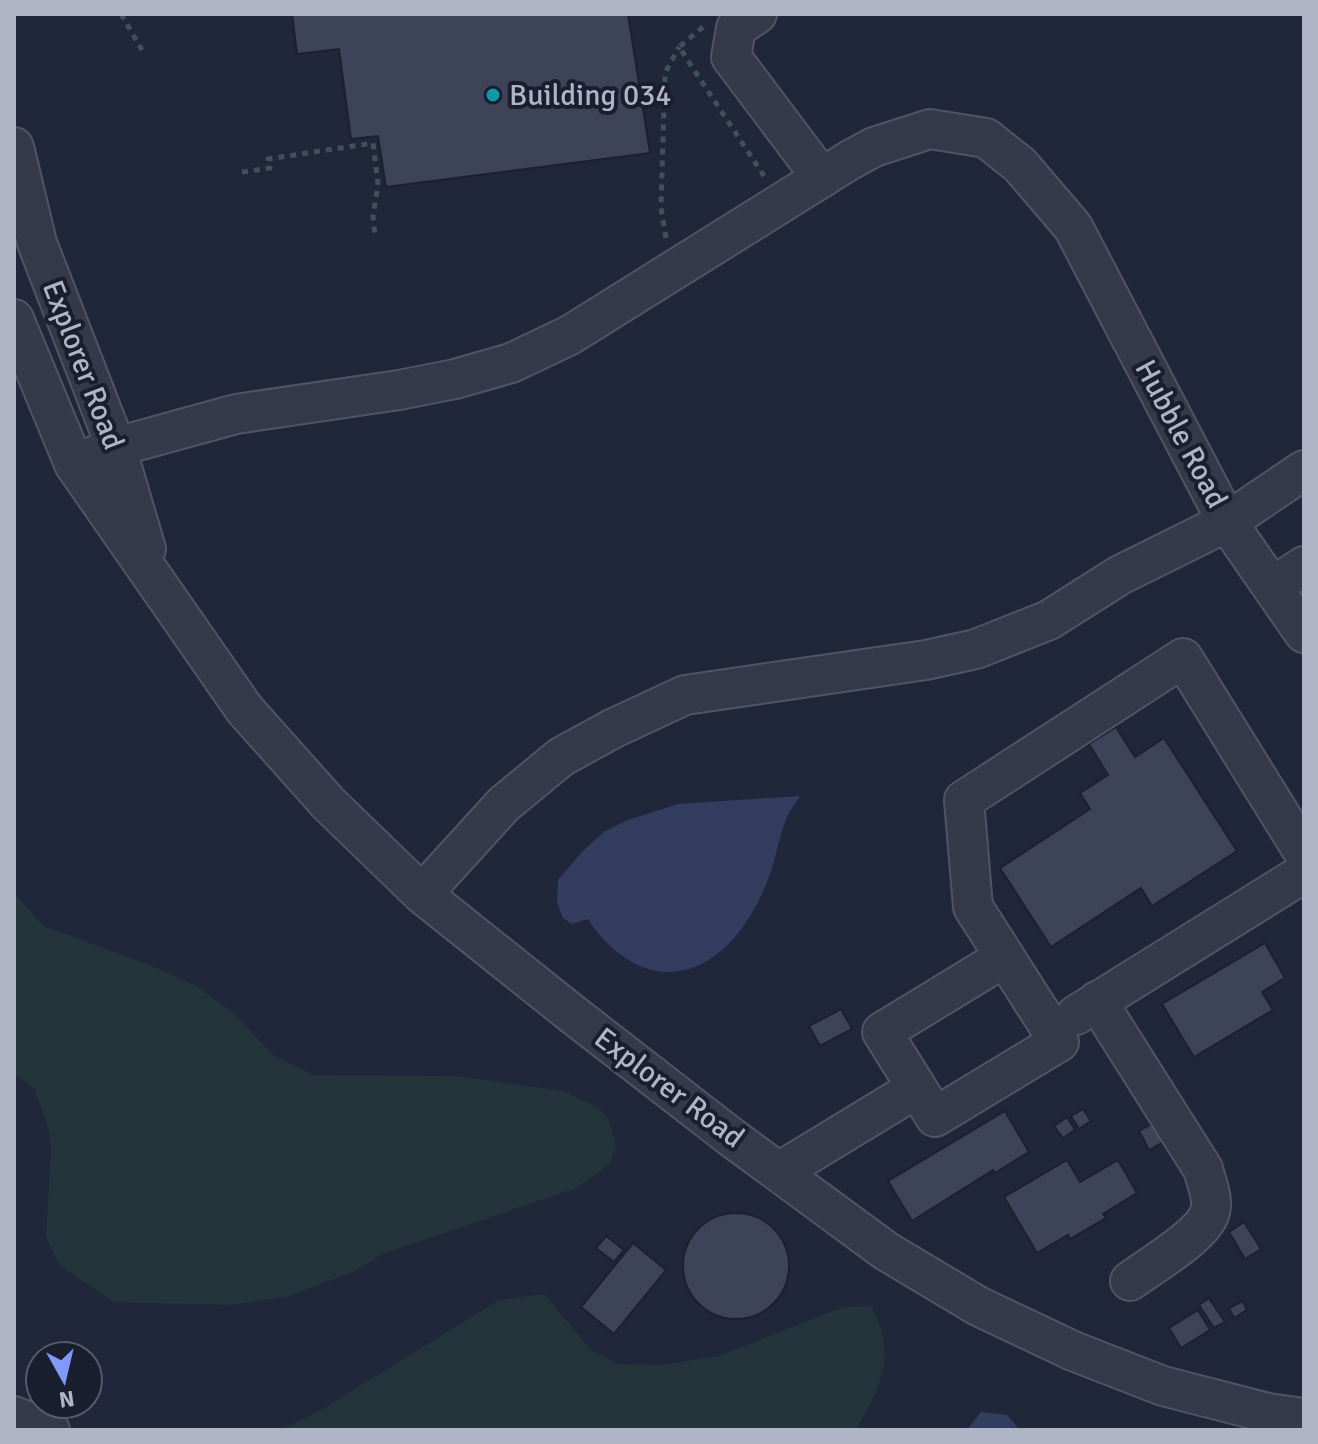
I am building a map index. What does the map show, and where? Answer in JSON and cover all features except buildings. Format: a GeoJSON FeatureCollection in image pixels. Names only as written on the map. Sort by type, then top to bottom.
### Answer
{"type":"FeatureCollection","features":[{"type":"Feature","properties":{"kind":"street"},"geometry":{"type":"LineString","coordinates":[[757,14],[736,28],[731,57],[822,178]]}},
{"type":"Feature","properties":{"kind":"street","name":"Hubble Road"},"geometry":{"type":"LineString","coordinates":[[74,464],[116,447],[236,414],[399,390],[455,379],[511,363],[570,335],[874,147],[930,129],[986,138],[1020,165],[1073,227],[1227,522],[1304,633]]}},
{"type":"Feature","properties":{"kind":"street","name":"Explorer Road"},"geometry":{"type":"LineString","coordinates":[[14,147],[37,243],[116,447],[156,583]]}},
{"type":"Feature","properties":{"kind":"street","name":"Explorer Road"},"geometry":{"type":"LineString","coordinates":[[14,319],[74,464],[245,710],[329,804],[422,894],[583,1023],[779,1172],[886,1251],[978,1306],[1073,1351],[1163,1386],[1268,1413],[1304,1418]]}},
{"type":"Feature","properties":{"kind":"street"},"geometry":{"type":"LineString","coordinates":[[422,894],[504,804],[561,757],[614,728],[685,695],[926,660],[976,649],[1049,620],[1120,575],[1227,522],[1304,470]]}},
{"type":"Feature","properties":{"kind":"street"},"geometry":{"type":"LineString","coordinates":[[1272,587],[1304,566]]}},
{"type":"Feature","properties":{"kind":"street"},"geometry":{"type":"LineString","coordinates":[[1005,957],[882,1032],[935,1117],[1059,1042],[1052,1030],[973,907],[964,800],[1183,658],[1304,853]]}},
{"type":"Feature","properties":{"kind":"street"},"geometry":{"type":"LineString","coordinates":[[1052,1030],[1304,873]]}},
{"type":"Feature","properties":{"kind":"street"},"geometry":{"type":"LineString","coordinates":[[1097,1001],[1203,1169],[1210,1198],[1210,1213],[1201,1226],[1130,1281]]}},
{"type":"Feature","properties":{"kind":"street"},"geometry":{"type":"LineString","coordinates":[[779,1172],[917,1088]]}},
{"type":"Feature","properties":{"kind":"street"},"geometry":{"type":"LineString","coordinates":[[14,1416],[50,1430]]}},
{"type":"Feature","properties":{"kind":"path"},"geometry":{"type":"LineString","coordinates":[[121,14],[142,50]]}},
{"type":"Feature","properties":{"kind":"path"},"geometry":{"type":"LineString","coordinates":[[666,239],[661,208],[665,73],[679,47]]}},
{"type":"Feature","properties":{"kind":"path"},"geometry":{"type":"LineString","coordinates":[[242,172],[270,168],[268,159],[373,143],[378,184],[373,216],[375,237]]}},
{"type":"Feature","properties":{"kind":"shaded area"},"geometry":{"type":"Polygon","coordinates":[[[14,893],[44,926],[152,966],[196,986],[233,1012],[274,1056],[313,1075],[456,1076],[563,1091],[599,1108],[609,1121],[616,1146],[610,1164],[574,1189],[385,1253],[353,1272],[286,1297],[229,1305],[113,1302],[59,1265],[46,1237],[51,1148],[48,1127],[34,1088],[14,1074],[14,893]]]}},
{"type":"Feature","properties":{"kind":"shaded area"},"geometry":{"type":"Polygon","coordinates":[[[544,1294],[592,1351],[618,1364],[662,1365],[719,1356],[843,1307],[871,1306],[883,1340],[883,1370],[873,1399],[856,1430],[279,1430],[321,1410],[499,1300],[544,1294]]]}},
{"type":"Feature","properties":{"kind":"water"},"geometry":{"type":"Polygon","coordinates":[[[800,796],[787,817],[771,871],[756,906],[733,939],[704,963],[686,970],[655,971],[622,955],[588,919],[572,924],[563,918],[557,902],[558,880],[605,831],[678,804],[800,796]]]}},
{"type":"Feature","properties":{"kind":"water"},"geometry":{"type":"Polygon","coordinates":[[[981,1412],[1007,1415],[1020,1430],[967,1430],[981,1412]]]}},
{"type":"Feature","properties":{"kind":"place","name":"Building 034"},"geometry":{"type":"Point","coordinates":[493,95]}}]}
